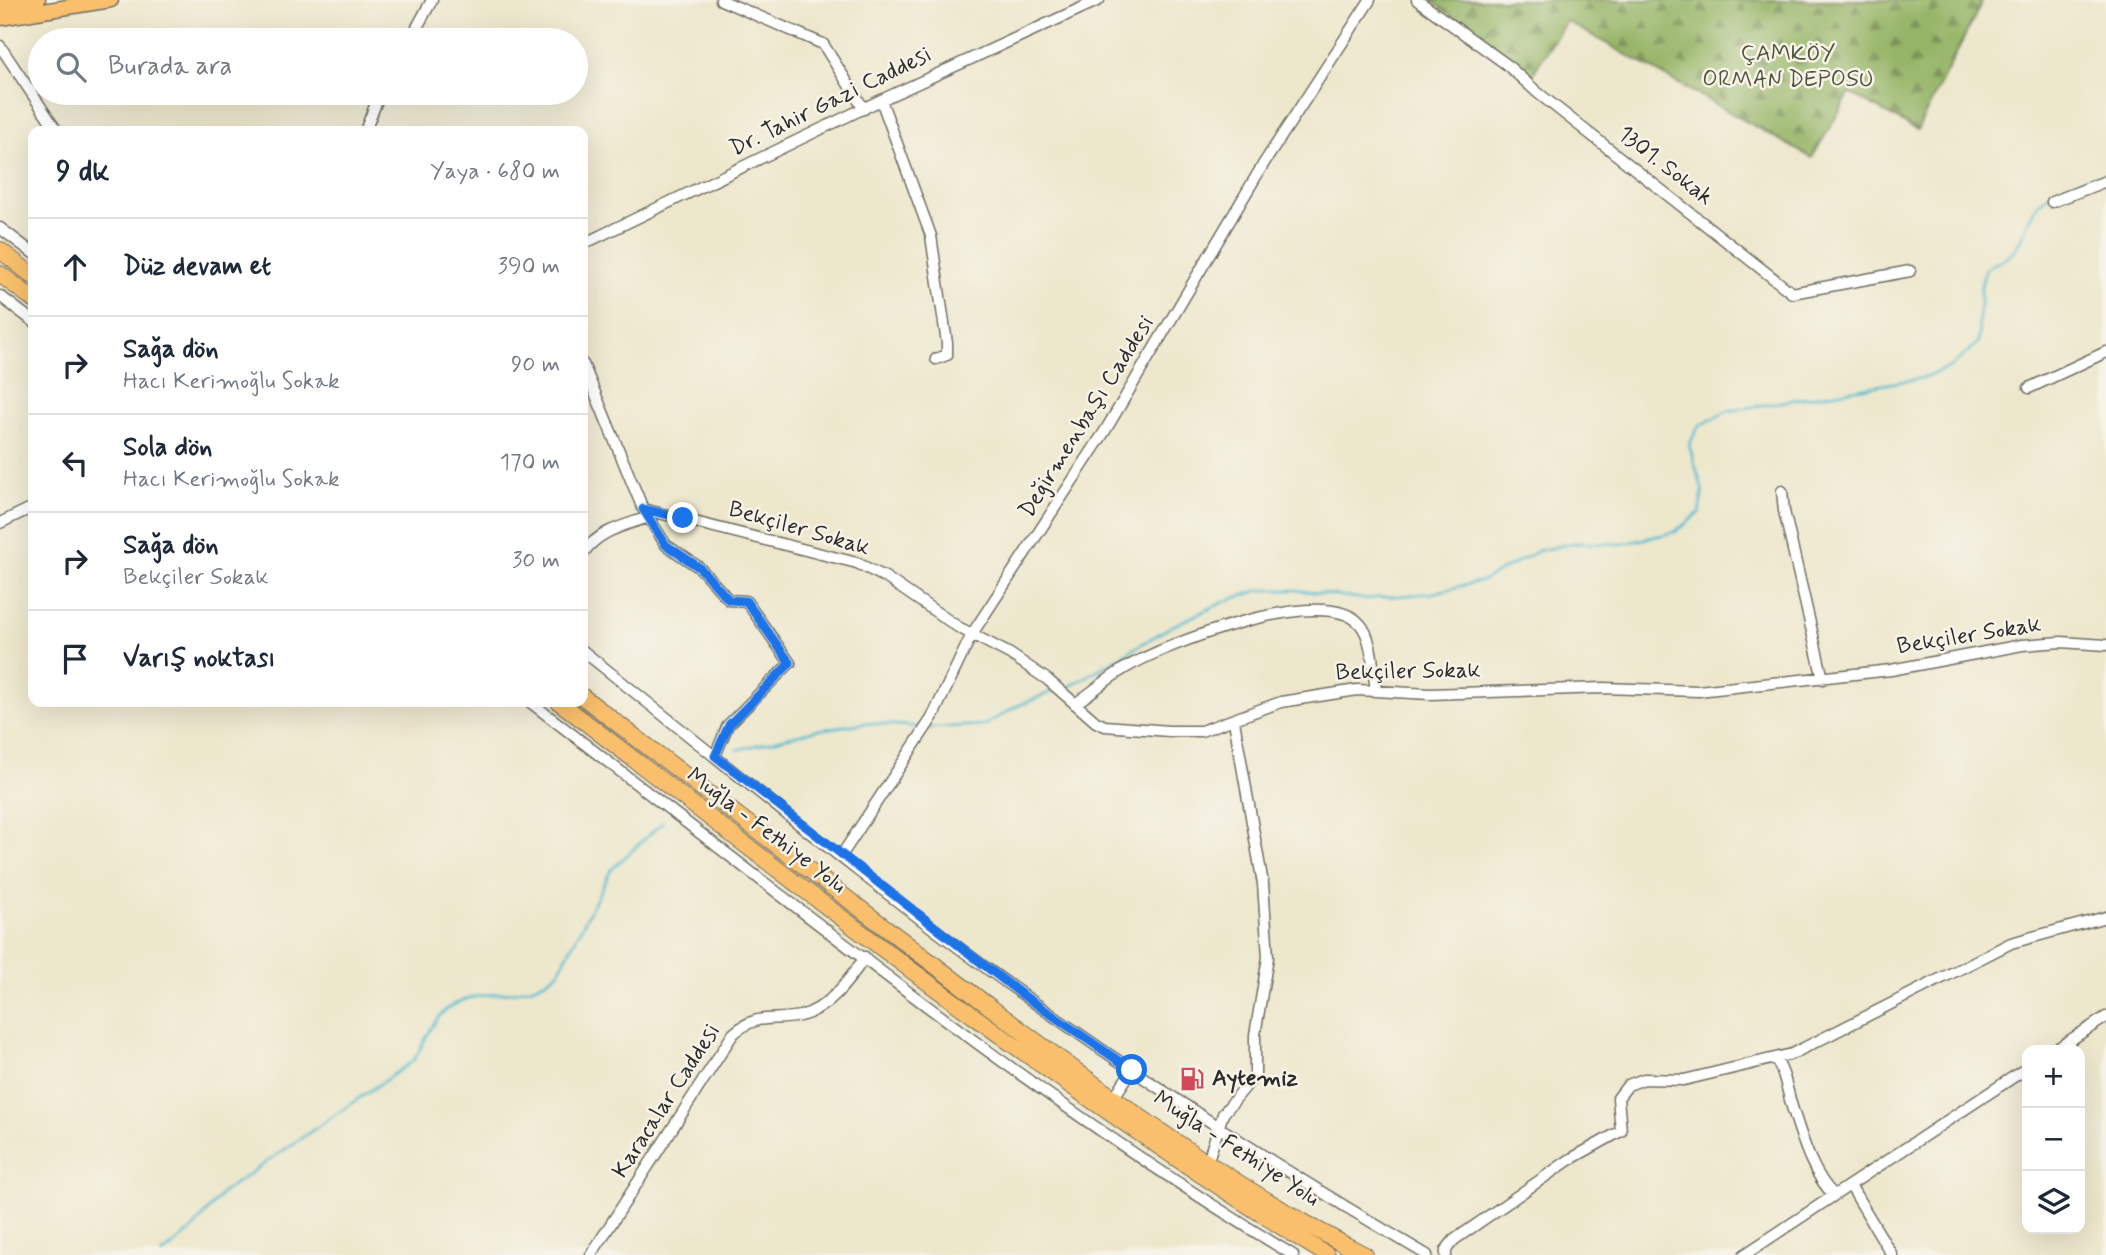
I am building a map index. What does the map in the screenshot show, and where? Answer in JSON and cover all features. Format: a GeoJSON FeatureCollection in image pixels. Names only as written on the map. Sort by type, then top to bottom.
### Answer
{"type":"FeatureCollection","features":[{"type":"Feature","properties":{"kind":"highway"},"geometry":{"type":"LineString","coordinates":[[0,250],[28,272]]}},
{"type":"Feature","properties":{"kind":"highway"},"geometry":{"type":"LineString","coordinates":[[0,274],[28,295]]}},
{"type":"Feature","properties":{"kind":"highway","name":"Muğla - Fethiye Yolu"},"geometry":{"type":"LineString","coordinates":[[588,701],[898,938],[1114,1097],[1273,1203],[1365,1255]]}},
{"type":"Feature","properties":{"kind":"highway","name":"Muğla - Fethiye Yolu"},"geometry":{"type":"LineString","coordinates":[[566,707],[1019,1050],[1202,1176],[1327,1255]]}},
{"type":"Feature","properties":{"kind":"main road"},"geometry":{"type":"LineString","coordinates":[[0,8],[38,0]]}},
{"type":"Feature","properties":{"kind":"main road"},"geometry":{"type":"LineString","coordinates":[[0,8],[111,0]]}},
{"type":"Feature","properties":{"kind":"street"},"geometry":{"type":"LineString","coordinates":[[417,28],[432,0]]}},
{"type":"Feature","properties":{"kind":"street"},"geometry":{"type":"LineString","coordinates":[[721,0],[823,44],[864,109]]}},
{"type":"Feature","properties":{"kind":"street","name":"Dr. Tahir Gazi Caddesi"},"geometry":{"type":"LineString","coordinates":[[588,242],[881,100],[1099,0]]}},
{"type":"Feature","properties":{"kind":"street","name":"Değirmenbaşı Caddesi"},"geometry":{"type":"LineString","coordinates":[[841,856],[932,718],[972,634],[1105,431],[1250,186],[1370,0]]}},
{"type":"Feature","properties":{"kind":"street","name":"1301. Sokak"},"geometry":{"type":"LineString","coordinates":[[1417,0],[1506,64],[1538,93],[1792,293],[1910,271]]}},
{"type":"Feature","properties":{"kind":"street"},"geometry":{"type":"LineString","coordinates":[[0,46],[28,88]]}},
{"type":"Feature","properties":{"kind":"street"},"geometry":{"type":"LineString","coordinates":[[881,100],[931,236],[947,343],[947,355],[936,359]]}},
{"type":"Feature","properties":{"kind":"street"},"geometry":{"type":"LineString","coordinates":[[40,105],[54,126]]}},
{"type":"Feature","properties":{"kind":"street"},"geometry":{"type":"LineString","coordinates":[[367,126],[375,105]]}},
{"type":"Feature","properties":{"kind":"street"},"geometry":{"type":"LineString","coordinates":[[2052,202],[2106,181]]}},
{"type":"Feature","properties":{"kind":"street"},"geometry":{"type":"LineString","coordinates":[[0,228],[28,249]]}},
{"type":"Feature","properties":{"kind":"street"},"geometry":{"type":"LineString","coordinates":[[0,296],[28,317]]}},
{"type":"Feature","properties":{"kind":"street"},"geometry":{"type":"LineString","coordinates":[[2029,388],[2106,352]]}},
{"type":"Feature","properties":{"kind":"street"},"geometry":{"type":"LineString","coordinates":[[588,376],[646,513],[666,545],[700,568],[729,600],[746,601],[790,663],[729,725],[715,756]]}},
{"type":"Feature","properties":{"kind":"street"},"geometry":{"type":"LineString","coordinates":[[1782,491],[1784,511],[1823,679]]}},
{"type":"Feature","properties":{"kind":"street"},"geometry":{"type":"LineString","coordinates":[[0,523],[28,509]]}},
{"type":"Feature","properties":{"kind":"street"},"geometry":{"type":"LineString","coordinates":[[588,546],[608,530],[646,513]]}},
{"type":"Feature","properties":{"kind":"street","name":"Bekçiler Sokak"},"geometry":{"type":"LineString","coordinates":[[646,513],[857,563],[1048,680],[1105,726],[1201,731],[1280,702],[1344,691],[1430,694],[1603,688],[1698,691],[1891,670],[2022,645],[2061,642],[2106,645]]}},
{"type":"Feature","properties":{"kind":"street"},"geometry":{"type":"LineString","coordinates":[[1075,704],[1124,669],[1196,636],[1261,617],[1301,610],[1345,614],[1359,622],[1365,631],[1376,691]]}},
{"type":"Feature","properties":{"kind":"street"},"geometry":{"type":"LineString","coordinates":[[588,655],[841,856],[1020,993],[1317,1191],[1427,1255]]}},
{"type":"Feature","properties":{"kind":"street"},"geometry":{"type":"LineString","coordinates":[[537,707],[1003,1060],[1193,1191],[1293,1255]]}},
{"type":"Feature","properties":{"kind":"street"},"geometry":{"type":"LineString","coordinates":[[1208,1160],[1223,1114],[1255,1075],[1255,1035],[1268,957],[1263,884],[1234,721]]}},
{"type":"Feature","properties":{"kind":"street"},"geometry":{"type":"LineString","coordinates":[[719,846],[730,831]]}},
{"type":"Feature","properties":{"kind":"street"},"geometry":{"type":"LineString","coordinates":[[1446,1255],[1446,1250],[1454,1240],[1569,1160],[1621,1130],[1618,1098],[1628,1085],[1644,1079],[1684,1080],[1792,1054],[2011,943],[2106,917]]}},
{"type":"Feature","properties":{"kind":"street","name":"Karacalar Caddesi"},"geometry":{"type":"LineString","coordinates":[[591,1255],[733,1034],[747,1022],[810,1013],[828,1002],[865,957]]}},
{"type":"Feature","properties":{"kind":"street"},"geometry":{"type":"LineString","coordinates":[[943,1016],[947,997]]}},
{"type":"Feature","properties":{"kind":"street"},"geometry":{"type":"LineString","coordinates":[[2063,1045],[2106,1017]]}},
{"type":"Feature","properties":{"kind":"street"},"geometry":{"type":"LineString","coordinates":[[1003,1060],[1019,1050]]}},
{"type":"Feature","properties":{"kind":"street"},"geometry":{"type":"LineString","coordinates":[[1775,1058],[1782,1069],[1793,1111],[1823,1185],[1834,1195]]}},
{"type":"Feature","properties":{"kind":"street"},"geometry":{"type":"LineString","coordinates":[[1114,1097],[1132,1070]]}},
{"type":"Feature","properties":{"kind":"street"},"geometry":{"type":"LineString","coordinates":[[1744,1255],[2022,1071]]}},
{"type":"Feature","properties":{"kind":"street"},"geometry":{"type":"LineString","coordinates":[[1850,1185],[1892,1255]]}},
{"type":"Feature","properties":{"kind":"green space","name":"ÇAMKÖY ORMAN DEPOSU"},"geometry":{"type":"Polygon","coordinates":[[[1431,0],[1983,0],[1917,130],[1850,93],[1812,158],[1566,21],[1532,75],[1431,0]]]}},
{"type":"Feature","properties":{"kind":"waterway"},"geometry":{"type":"LineString","coordinates":[[1064,690],[1172,626],[1226,601],[1260,590],[1296,590],[1364,599],[1433,593],[1482,581],[1538,551],[1573,543],[1622,544],[1675,532],[1699,513],[1703,491],[1689,445],[1699,426],[1728,411],[1922,378],[1951,367],[1978,343],[1981,286],[1985,270],[2013,252],[2035,209],[2048,195],[2077,181],[2106,175]]}},
{"type":"Feature","properties":{"kind":"waterway"},"geometry":{"type":"LineString","coordinates":[[929,728],[985,725],[1017,706],[1054,691]]}},
{"type":"Feature","properties":{"kind":"waterway"},"geometry":{"type":"LineString","coordinates":[[737,750],[816,730],[866,723],[922,727]]}},
{"type":"Feature","properties":{"kind":"waterway"},"geometry":{"type":"LineString","coordinates":[[161,1255],[193,1229],[223,1192],[413,1061],[434,1024],[450,1007],[463,1000],[532,987],[559,971],[611,870],[663,822]]}},
{"type":"Feature","properties":{"kind":"place","name":"Aytemiz"},"geometry":{"type":"Point","coordinates":[1192,1079]}},
{"type":"Feature","properties":{"kind":"route"},"geometry":{"type":"LineString","coordinates":[[683,518],[643,509],[666,545],[684,560],[700,568],[729,600],[746,601],[790,663],[766,689],[755,695],[744,713],[729,725],[715,756],[1020,993],[1132,1070]]}}]}
